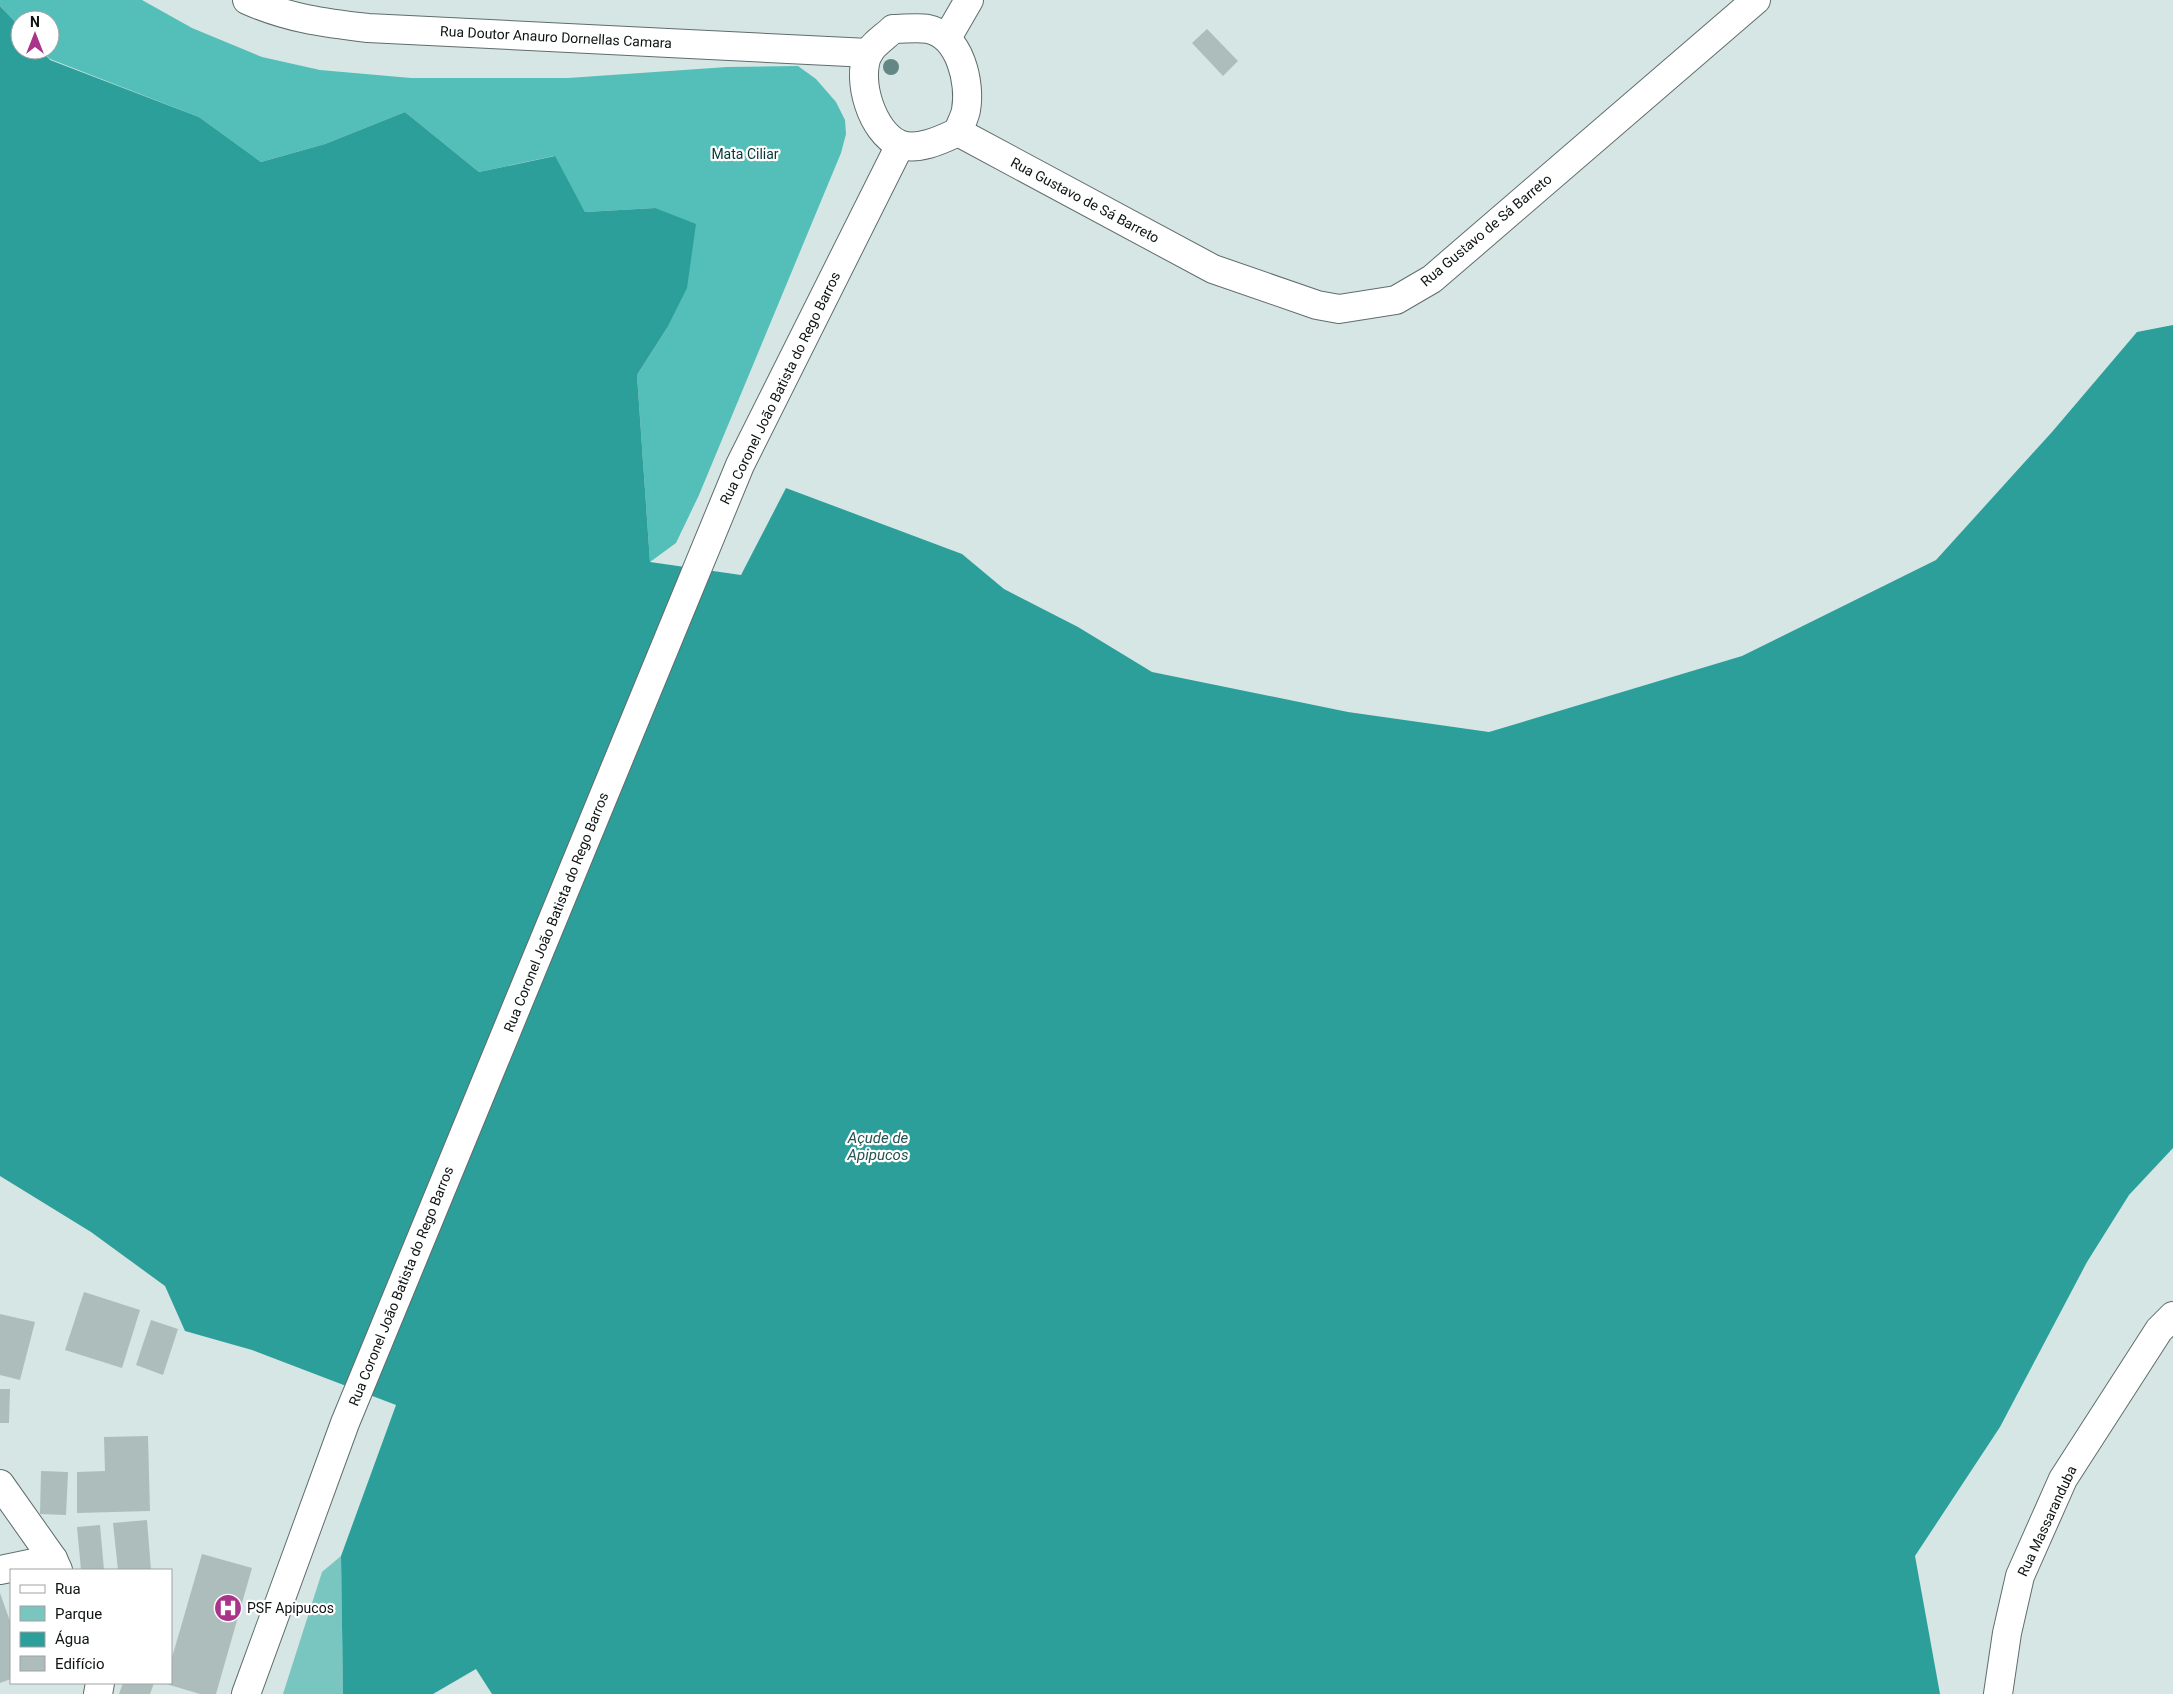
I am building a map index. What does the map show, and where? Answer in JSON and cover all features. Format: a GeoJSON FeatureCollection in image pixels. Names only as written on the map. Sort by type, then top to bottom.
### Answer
{"type":"FeatureCollection","features":[{"type":"Feature","properties":{"kind":"street","name":"Rua Doutor Anauro Dornellas Camara"},"geometry":{"type":"LineString","coordinates":[[247,0],[265,8],[311,22],[368,28],[869,53]]}},
{"type":"Feature","properties":{"kind":"street"},"geometry":{"type":"LineString","coordinates":[[947,38],[969,0]]}},
{"type":"Feature","properties":{"kind":"street","name":"Rua Gustavo de Sá Barreto"},"geometry":{"type":"LineString","coordinates":[[958,132],[1213,269],[1317,305],[1339,309],[1358,307],[1396,300],[1432,279],[1756,0]]}},
{"type":"Feature","properties":{"kind":"street"},"geometry":{"type":"LineString","coordinates":[[893,29],[929,29],[947,38],[961,62],[966,86],[966,111],[958,132],[938,142],[923,146],[900,145],[882,130],[871,111],[863,83],[869,53],[893,29]]}},
{"type":"Feature","properties":{"kind":"street","name":"Rua Coronel João Batista do Rego Barros"},"geometry":{"type":"LineString","coordinates":[[246,1694],[345,1423],[740,465],[900,145]]}},
{"type":"Feature","properties":{"kind":"street","name":"Rua Massaranduba"},"geometry":{"type":"LineString","coordinates":[[1998,1694],[2006,1633],[2020,1576],[2063,1479],[2159,1330],[2173,1316]]}},
{"type":"Feature","properties":{"kind":"street"},"geometry":{"type":"LineString","coordinates":[[0,1484],[56,1565],[11,1569]]}},
{"type":"Feature","properties":{"kind":"green space","name":"Mata Ciliar"},"geometry":{"type":"Polygon","coordinates":[[[0,0],[142,0],[192,28],[262,57],[320,70],[411,78],[568,78],[727,67],[798,66],[816,79],[836,102],[845,120],[846,134],[841,153],[699,495],[676,543],[650,562],[637,375],[667,328],[655,208],[585,212],[554,156],[479,172],[405,112],[325,144],[261,162],[199,117],[53,60],[60,60],[60,10],[10,10],[10,16],[0,6],[0,0]]]}},
{"type":"Feature","properties":{"kind":"green space"},"geometry":{"type":"Polygon","coordinates":[[[341,1556],[343,1694],[283,1694],[322,1572],[341,1556]]]}},
{"type":"Feature","properties":{"kind":"water","name":"Açude de Apipucos"},"geometry":{"type":"Polygon","coordinates":[[[0,6],[10,16],[10,60],[50,60],[199,117],[261,162],[325,144],[405,112],[479,172],[555,156],[585,212],[655,208],[696,224],[687,288],[667,328],[637,375],[650,562],[741,575],[786,488],[962,554],[1004,589],[1078,627],[1152,672],[1348,712],[1489,732],[1742,656],[1936,560],[2052,432],[2137,332],[2173,325],[2173,1148],[2129,1195],[2087,1262],[2000,1427],[1915,1556],[1940,1694],[343,1694],[341,1556],[396,1405],[252,1350],[185,1331],[165,1286],[91,1232],[0,1176],[0,6]]]}},
{"type":"Feature","properties":{"kind":"pier"},"geometry":{"type":"Polygon","coordinates":[[[476,1669],[492,1694],[433,1694],[476,1669]]]}},
{"type":"Feature","properties":{"kind":"building"},"geometry":{"type":"Polygon","coordinates":[[[1207,29],[1238,61],[1223,76],[1192,43],[1207,29]]]}},
{"type":"Feature","properties":{"kind":"building"},"geometry":{"type":"Polygon","coordinates":[[[84,1292],[140,1310],[122,1368],[65,1350],[84,1292]]]}},
{"type":"Feature","properties":{"kind":"building"},"geometry":{"type":"Polygon","coordinates":[[[0,1314],[35,1322],[20,1380],[0,1375],[0,1314]]]}},
{"type":"Feature","properties":{"kind":"building"},"geometry":{"type":"Polygon","coordinates":[[[151,1320],[178,1329],[163,1375],[136,1365],[151,1320]]]}},
{"type":"Feature","properties":{"kind":"building"},"geometry":{"type":"Polygon","coordinates":[[[0,1389],[10,1389],[9,1423],[0,1423],[0,1389]]]}},
{"type":"Feature","properties":{"kind":"building"},"geometry":{"type":"Polygon","coordinates":[[[148,1436],[150,1511],[77,1513],[77,1472],[105,1471],[104,1437],[148,1436]]]}},
{"type":"Feature","properties":{"kind":"building"},"geometry":{"type":"Polygon","coordinates":[[[41,1471],[68,1472],[66,1515],[40,1514],[41,1471]]]}},
{"type":"Feature","properties":{"kind":"building"},"geometry":{"type":"Polygon","coordinates":[[[147,1520],[151,1569],[118,1569],[113,1523],[147,1520]]]}},
{"type":"Feature","properties":{"kind":"building"},"geometry":{"type":"Polygon","coordinates":[[[100,1525],[104,1569],[81,1569],[77,1527],[100,1525]]]}},
{"type":"Feature","properties":{"kind":"building"},"geometry":{"type":"Polygon","coordinates":[[[202,1554],[252,1568],[216,1694],[200,1694],[166,1684],[172,1684],[172,1658],[202,1554]]]}},
{"type":"Feature","properties":{"kind":"building"},"geometry":{"type":"Polygon","coordinates":[[[0,1593],[10,1621],[10,1679],[0,1683],[0,1593]]]}},
{"type":"Feature","properties":{"kind":"building"},"geometry":{"type":"Polygon","coordinates":[[[123,1684],[154,1684],[150,1694],[119,1694],[123,1684]]]}},
{"type":"Feature","properties":{"kind":"place","name":"PSF Apipucos"},"geometry":{"type":"Point","coordinates":[228,1608]}}]}
